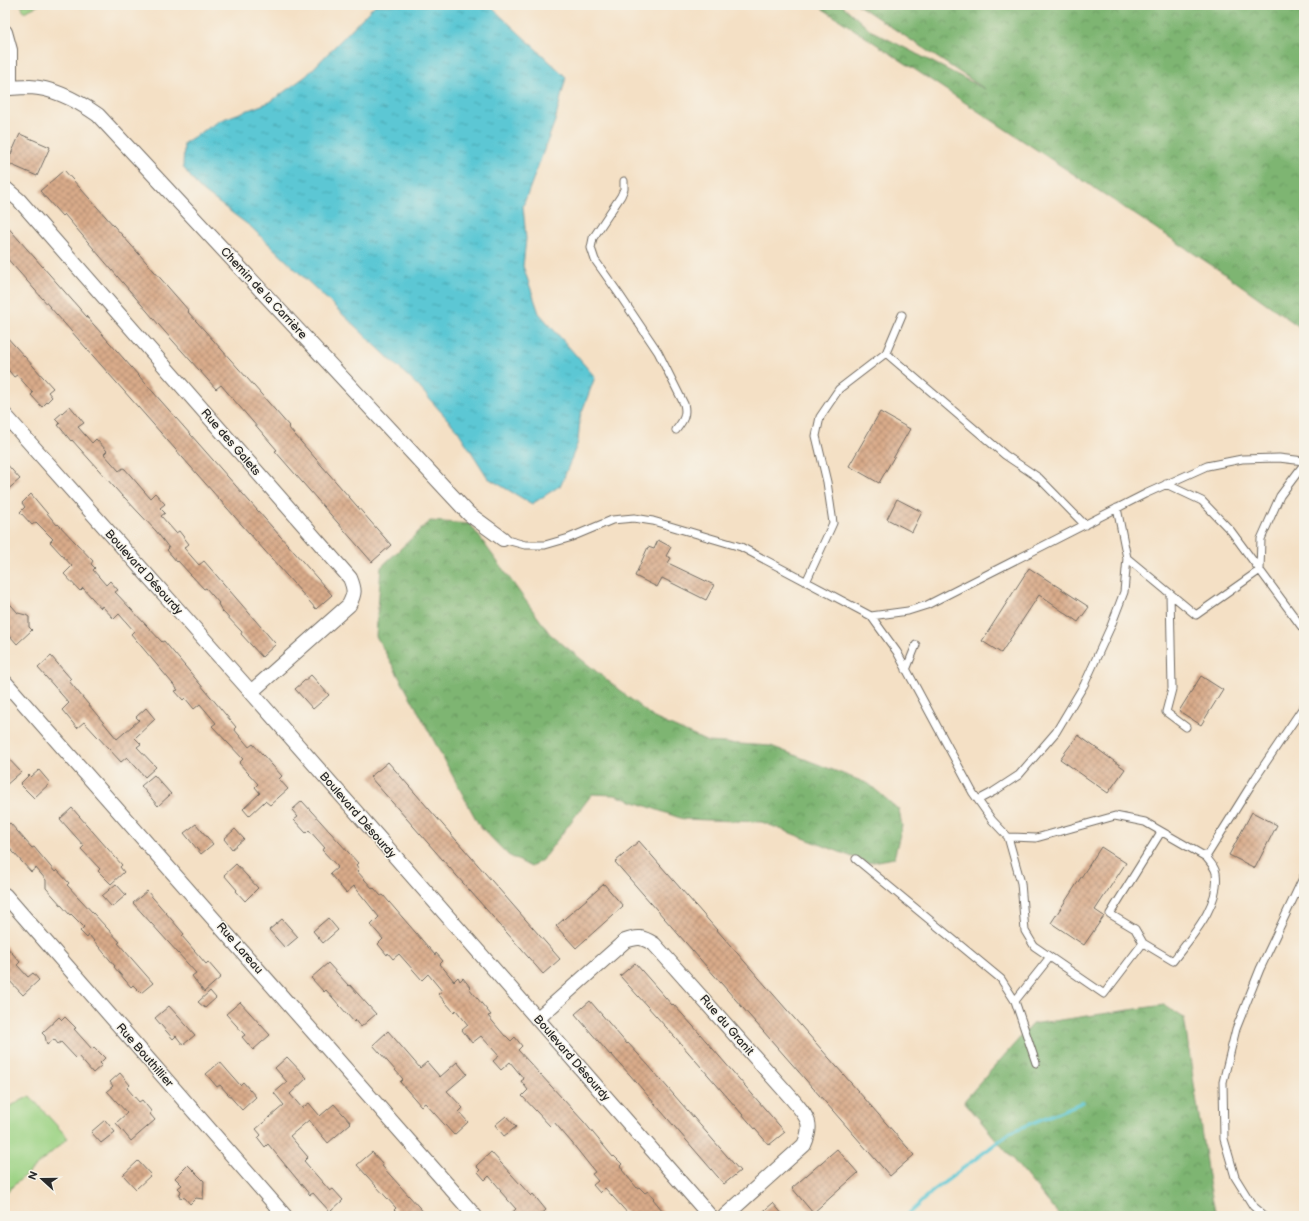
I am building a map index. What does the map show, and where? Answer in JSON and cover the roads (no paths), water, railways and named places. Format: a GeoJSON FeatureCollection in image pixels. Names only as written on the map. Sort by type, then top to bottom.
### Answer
{"type":"FeatureCollection","features":[{"type":"Feature","properties":{"kind":"street"},"geometry":{"type":"LineString","coordinates":[[5,32],[10,50],[8,88]]}},
{"type":"Feature","properties":{"kind":"street","name":"Chemin de la Carrière"},"geometry":{"type":"LineString","coordinates":[[8,88],[30,87],[46,89],[70,98],[98,115],[469,514],[503,539]]}},
{"type":"Feature","properties":{"kind":"street","name":"Rue des Galets"},"geometry":{"type":"LineString","coordinates":[[5,188],[19,200],[350,578],[354,589],[354,596],[350,605],[251,692]]}},
{"type":"Feature","properties":{"kind":"street","name":"Boulevard Désourdy"},"geometry":{"type":"LineString","coordinates":[[7,422],[251,692],[710,1216]]}},
{"type":"Feature","properties":{"kind":"street","name":"Rue Lareau"},"geometry":{"type":"LineString","coordinates":[[5,682],[475,1216]]}},
{"type":"Feature","properties":{"kind":"street","name":"Rue Bouthillier"},"geometry":{"type":"LineString","coordinates":[[5,895],[285,1216]]}},
{"type":"Feature","properties":{"kind":"street","name":"Rue du Granit"},"geometry":{"type":"LineString","coordinates":[[537,1019],[625,941],[640,937],[654,944],[806,1115],[810,1125],[809,1135],[804,1145],[725,1216]]}},
{"type":"Feature","properties":{"kind":"lane"},"geometry":{"type":"LineString","coordinates":[[624,180],[624,189],[621,196],[593,238],[590,248],[594,260],[658,352],[684,404],[686,410],[684,419],[676,430]]}},
{"type":"Feature","properties":{"kind":"lane"},"geometry":{"type":"LineString","coordinates":[[806,582],[833,523],[827,482],[816,436],[820,417],[839,389],[886,353],[902,315]]}},
{"type":"Feature","properties":{"kind":"lane"},"geometry":{"type":"LineString","coordinates":[[886,353],[1005,455],[1039,478],[1085,525]]}},
{"type":"Feature","properties":{"kind":"lane"},"geometry":{"type":"LineString","coordinates":[[871,616],[908,611],[927,605],[1166,484],[1206,466],[1242,459],[1279,458],[1304,462],[1280,496],[1261,539],[1260,570]]}},
{"type":"Feature","properties":{"kind":"lane"},"geometry":{"type":"LineString","coordinates":[[1166,484],[1202,501],[1230,531],[1304,630]]}},
{"type":"Feature","properties":{"kind":"lane"},"geometry":{"type":"LineString","coordinates":[[978,800],[1019,775],[1056,732],[1084,685],[1111,626],[1124,592],[1127,558],[1118,508]]}},
{"type":"Feature","properties":{"kind":"lane"},"geometry":{"type":"LineString","coordinates":[[503,539],[525,545],[544,545],[569,538],[612,520],[634,518],[653,520],[740,547],[871,616],[896,652],[973,793],[992,820],[1008,837],[1021,883],[1025,931],[1034,946],[1104,994],[1143,944]]}},
{"type":"Feature","properties":{"kind":"lane"},"geometry":{"type":"LineString","coordinates":[[1127,558],[1196,615],[1260,570]]}},
{"type":"Feature","properties":{"kind":"lane"},"geometry":{"type":"LineString","coordinates":[[1170,594],[1172,689],[1166,712],[1186,727]]}},
{"type":"Feature","properties":{"kind":"lane"},"geometry":{"type":"LineString","coordinates":[[906,670],[916,645]]}},
{"type":"Feature","properties":{"kind":"lane"},"geometry":{"type":"LineString","coordinates":[[1206,857],[1256,777],[1304,706]]}},
{"type":"Feature","properties":{"kind":"lane"},"geometry":{"type":"LineString","coordinates":[[1008,837],[1036,838],[1116,816],[1145,822],[1206,857],[1216,871],[1216,890],[1204,920],[1174,961],[1143,944],[1135,928],[1110,914],[1161,832]]}},
{"type":"Feature","properties":{"kind":"lane"},"geometry":{"type":"LineString","coordinates":[[856,859],[1001,979],[1015,1001],[1036,1063]]}},
{"type":"Feature","properties":{"kind":"lane"},"geometry":{"type":"LineString","coordinates":[[1265,1216],[1253,1206],[1236,1178],[1224,1139],[1223,1082],[1236,1029],[1260,969],[1304,876]]}},
{"type":"Feature","properties":{"kind":"lane"},"geometry":{"type":"LineString","coordinates":[[1015,1001],[1050,957]]}},
{"type":"Feature","properties":{"kind":"water"},"geometry":{"type":"Polygon","coordinates":[[[375,5],[489,5],[566,77],[555,121],[523,206],[526,239],[523,266],[539,313],[595,377],[580,417],[578,442],[561,485],[532,504],[488,478],[458,431],[419,387],[251,227],[199,188],[183,167],[184,143],[221,120],[270,102],[306,76],[375,5]]]}},
{"type":"Feature","properties":{"kind":"waterway"},"geometry":{"type":"LineString","coordinates":[[906,1216],[933,1191],[1011,1132],[1083,1102]]}}]}
